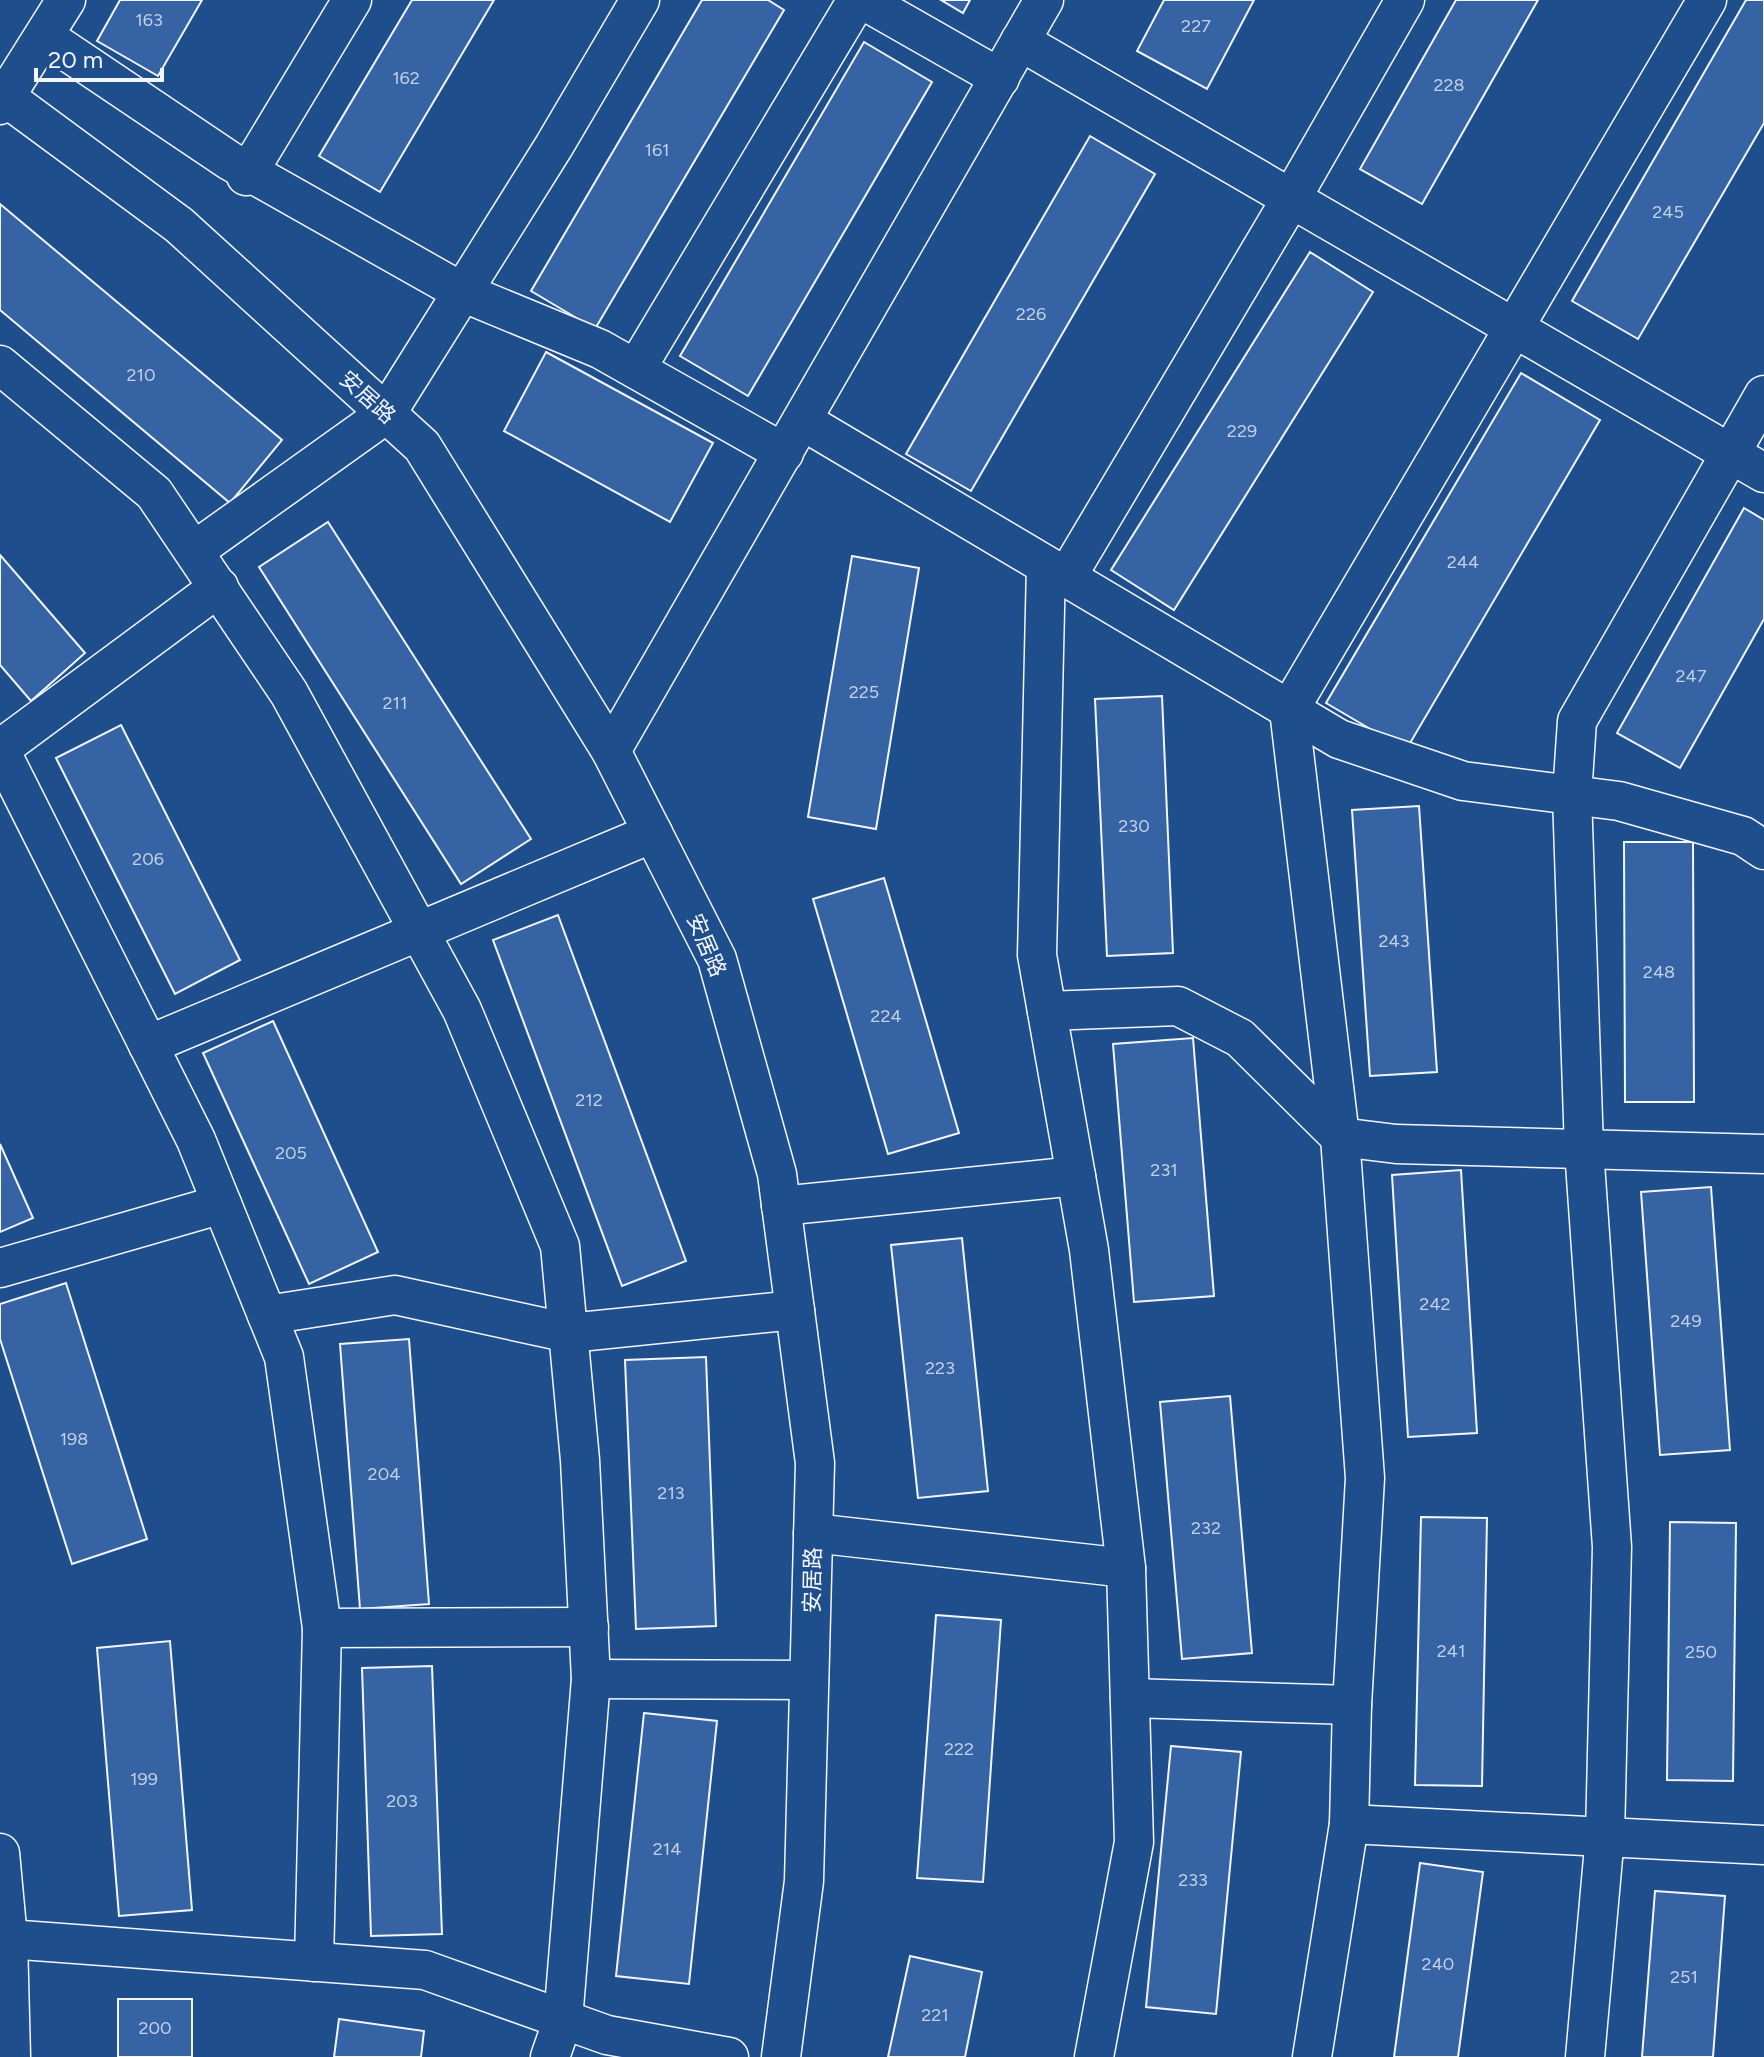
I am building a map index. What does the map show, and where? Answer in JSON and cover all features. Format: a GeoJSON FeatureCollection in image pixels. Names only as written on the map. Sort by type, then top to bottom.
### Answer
{"type":"FeatureCollection","features":[{"type":"Feature","properties":{"kind":"street"},"geometry":{"type":"LineString","coordinates":[[2,99],[66,0]]}},
{"type":"Feature","properties":{"kind":"street"},"geometry":{"type":"LineString","coordinates":[[248,174],[352,0]]}},
{"type":"Feature","properties":{"kind":"street"},"geometry":{"type":"LineString","coordinates":[[194,551],[386,414],[554,146],[640,0]]}},
{"type":"Feature","properties":{"kind":"street"},"geometry":{"type":"LineString","coordinates":[[636,369],[857,0]]}},
{"type":"Feature","properties":{"kind":"street"},"geometry":{"type":"LineString","coordinates":[[863,0],[1000,78]]}},
{"type":"Feature","properties":{"kind":"street"},"geometry":{"type":"LineString","coordinates":[[611,751],[1044,0]]}},
{"type":"Feature","properties":{"kind":"street"},"geometry":{"type":"LineString","coordinates":[[1094,2057],[1134,1842],[1126,1568],[1089,1250],[1037,955],[1056,572],[1291,199],[1405,0]]}},
{"type":"Feature","properties":{"kind":"street"},"geometry":{"type":"LineString","coordinates":[[1312,2057],[1349,1824],[1352,1705],[1365,1478],[1340,1137],[1289,710],[1707,0]]}},
{"type":"Feature","properties":{"kind":"street"},"geometry":{"type":"LineString","coordinates":[[44,36],[248,174],[462,292],[600,349],[636,369],[794,437],[1056,572],[1339,739],[1463,781],[1619,801],[1743,836],[1764,850]]}},
{"type":"Feature","properties":{"kind":"street"},"geometry":{"type":"LineString","coordinates":[[1020,41],[1764,473]]}},
{"type":"Feature","properties":{"kind":"street","name":"安居路"},"geometry":{"type":"LineString","coordinates":[[2,99],[179,225],[422,446],[611,751],[717,959],[777,1174],[815,1463],[804,1881],[781,2057]]}},
{"type":"Feature","properties":{"kind":"street"},"geometry":{"type":"LineString","coordinates":[[0,365],[154,493],[289,693],[462,1010],[560,1246],[580,1460],[591,1679],[563,2020],[550,2057]]}},
{"type":"Feature","properties":{"kind":"street"},"geometry":{"type":"LineString","coordinates":[[1585,2057],[1605,1836],[1612,1547],[1584,1149],[1572,795],[1577,721],[1764,395]]}},
{"type":"Feature","properties":{"kind":"street"},"geometry":{"type":"LineString","coordinates":[[219,587],[0,749],[196,1140],[284,1357],[322,1628],[314,1962]]}},
{"type":"Feature","properties":{"kind":"street"},"geometry":{"type":"LineString","coordinates":[[148,1045],[653,833]]}},
{"type":"Feature","properties":{"kind":"street"},"geometry":{"type":"LineString","coordinates":[[1047,1011],[1178,1006],[1240,1038],[1340,1137],[1396,1144],[1764,1154]]}},
{"type":"Feature","properties":{"kind":"street"},"geometry":{"type":"LineString","coordinates":[[781,1206],[1076,1176]]}},
{"type":"Feature","properties":{"kind":"street"},"geometry":{"type":"LineString","coordinates":[[0,1268],[222,1204]]}},
{"type":"Feature","properties":{"kind":"street"},"geometry":{"type":"LineString","coordinates":[[267,1315],[395,1295],[569,1333],[795,1310]]}},
{"type":"Feature","properties":{"kind":"street"},"geometry":{"type":"LineString","coordinates":[[813,1533],[1126,1568]]}},
{"type":"Feature","properties":{"kind":"street"},"geometry":{"type":"LineString","coordinates":[[322,1628],[589,1627]]}},
{"type":"Feature","properties":{"kind":"street"},"geometry":{"type":"LineString","coordinates":[[591,1679],[809,1680]]}},
{"type":"Feature","properties":{"kind":"street"},"geometry":{"type":"LineString","coordinates":[[1130,1698],[1352,1705]]}},
{"type":"Feature","properties":{"kind":"street"},"geometry":{"type":"LineString","coordinates":[[1349,1824],[1764,1845]]}},
{"type":"Feature","properties":{"kind":"street"},"geometry":{"type":"LineString","coordinates":[[0,1853],[8,1939],[11,2057]]}},
{"type":"Feature","properties":{"kind":"street"},"geometry":{"type":"LineString","coordinates":[[8,1939],[425,1970],[607,2035],[729,2057]]}},
{"type":"Feature","properties":{"kind":"building"},"geometry":{"type":"Polygon","coordinates":[[[120,0],[202,0],[158,76],[97,41],[120,0]]]}},
{"type":"Feature","properties":{"kind":"building"},"geometry":{"type":"Polygon","coordinates":[[[412,0],[494,0],[380,192],[319,156],[412,0]]]}},
{"type":"Feature","properties":{"kind":"building"},"geometry":{"type":"Polygon","coordinates":[[[702,0],[768,0],[784,10],[595,329],[531,291],[702,0]]]}},
{"type":"Feature","properties":{"kind":"building"},"geometry":{"type":"Polygon","coordinates":[[[941,0],[970,0],[963,13],[941,0]]]}},
{"type":"Feature","properties":{"kind":"building"},"geometry":{"type":"Polygon","coordinates":[[[1164,0],[1254,0],[1207,89],[1137,51],[1164,0]]]}},
{"type":"Feature","properties":{"kind":"building"},"geometry":{"type":"Polygon","coordinates":[[[1456,0],[1538,0],[1422,204],[1360,169],[1456,0]]]}},
{"type":"Feature","properties":{"kind":"building"},"geometry":{"type":"Polygon","coordinates":[[[1746,0],[1764,0],[1764,123],[1638,339],[1572,301],[1746,0]]]}},
{"type":"Feature","properties":{"kind":"building"},"geometry":{"type":"Polygon","coordinates":[[[864,42],[932,82],[748,396],[680,356],[864,42]]]}},
{"type":"Feature","properties":{"kind":"building"},"geometry":{"type":"Polygon","coordinates":[[[1090,136],[1155,174],[971,491],[906,454],[1090,136]]]}},
{"type":"Feature","properties":{"kind":"building"},"geometry":{"type":"Polygon","coordinates":[[[0,204],[282,440],[230,503],[0,310],[0,204]]]}},
{"type":"Feature","properties":{"kind":"building"},"geometry":{"type":"Polygon","coordinates":[[[1310,252],[1373,292],[1174,610],[1111,570],[1310,252]]]}},
{"type":"Feature","properties":{"kind":"building"},"geometry":{"type":"Polygon","coordinates":[[[546,352],[713,443],[670,522],[504,431],[546,352]]]}},
{"type":"Feature","properties":{"kind":"building"},"geometry":{"type":"Polygon","coordinates":[[[1521,373],[1600,420],[1406,750],[1326,703],[1521,373]]]}},
{"type":"Feature","properties":{"kind":"building"},"geometry":{"type":"Polygon","coordinates":[[[1744,508],[1764,520],[1764,619],[1680,768],[1617,733],[1744,508]]]}},
{"type":"Feature","properties":{"kind":"building"},"geometry":{"type":"Polygon","coordinates":[[[328,522],[531,839],[461,884],[259,567],[328,522]]]}},
{"type":"Feature","properties":{"kind":"building"},"geometry":{"type":"Polygon","coordinates":[[[0,555],[85,653],[31,701],[0,665],[0,555]]]}},
{"type":"Feature","properties":{"kind":"building"},"geometry":{"type":"Polygon","coordinates":[[[852,556],[919,568],[876,829],[808,817],[852,556]]]}},
{"type":"Feature","properties":{"kind":"building"},"geometry":{"type":"Polygon","coordinates":[[[1162,696],[1173,953],[1107,956],[1095,699],[1162,696]]]}},
{"type":"Feature","properties":{"kind":"building"},"geometry":{"type":"Polygon","coordinates":[[[121,725],[240,960],[175,994],[56,758],[121,725]]]}},
{"type":"Feature","properties":{"kind":"building"},"geometry":{"type":"Polygon","coordinates":[[[1419,806],[1437,1072],[1370,1076],[1352,810],[1419,806]]]}},
{"type":"Feature","properties":{"kind":"building"},"geometry":{"type":"Polygon","coordinates":[[[1624,842],[1693,842],[1694,1102],[1625,1102],[1624,842]]]}},
{"type":"Feature","properties":{"kind":"building"},"geometry":{"type":"Polygon","coordinates":[[[884,878],[959,1133],[888,1154],[813,899],[884,878]]]}},
{"type":"Feature","properties":{"kind":"building"},"geometry":{"type":"Polygon","coordinates":[[[558,915],[686,1261],[622,1286],[493,940],[558,915]]]}},
{"type":"Feature","properties":{"kind":"building"},"geometry":{"type":"Polygon","coordinates":[[[273,1021],[378,1252],[309,1284],[203,1053],[273,1021]]]}},
{"type":"Feature","properties":{"kind":"building"},"geometry":{"type":"Polygon","coordinates":[[[1193,1038],[1214,1296],[1134,1302],[1113,1044],[1193,1038]]]}},
{"type":"Feature","properties":{"kind":"building"},"geometry":{"type":"Polygon","coordinates":[[[0,1144],[33,1218],[0,1232],[0,1144]]]}},
{"type":"Feature","properties":{"kind":"building"},"geometry":{"type":"Polygon","coordinates":[[[1461,1170],[1477,1433],[1408,1437],[1392,1175],[1461,1170]]]}},
{"type":"Feature","properties":{"kind":"building"},"geometry":{"type":"Polygon","coordinates":[[[1711,1187],[1730,1450],[1660,1455],[1641,1192],[1711,1187]]]}},
{"type":"Feature","properties":{"kind":"building"},"geometry":{"type":"Polygon","coordinates":[[[962,1238],[988,1491],[918,1498],[891,1245],[962,1238]]]}},
{"type":"Feature","properties":{"kind":"building"},"geometry":{"type":"Polygon","coordinates":[[[66,1283],[147,1539],[72,1564],[0,1339],[0,1304],[66,1283]]]}},
{"type":"Feature","properties":{"kind":"building"},"geometry":{"type":"Polygon","coordinates":[[[409,1339],[429,1604],[360,1609],[340,1344],[409,1339]]]}},
{"type":"Feature","properties":{"kind":"building"},"geometry":{"type":"Polygon","coordinates":[[[706,1357],[716,1626],[636,1629],[625,1360],[706,1357]]]}},
{"type":"Feature","properties":{"kind":"building"},"geometry":{"type":"Polygon","coordinates":[[[1230,1396],[1252,1653],[1182,1659],[1160,1402],[1230,1396]]]}},
{"type":"Feature","properties":{"kind":"building"},"geometry":{"type":"Polygon","coordinates":[[[1421,1517],[1487,1518],[1482,1786],[1415,1785],[1421,1517]]]}},
{"type":"Feature","properties":{"kind":"building"},"geometry":{"type":"Polygon","coordinates":[[[1670,1522],[1736,1523],[1733,1781],[1667,1780],[1670,1522]]]}},
{"type":"Feature","properties":{"kind":"building"},"geometry":{"type":"Polygon","coordinates":[[[936,1615],[1001,1620],[983,1882],[917,1878],[936,1615]]]}},
{"type":"Feature","properties":{"kind":"building"},"geometry":{"type":"Polygon","coordinates":[[[170,1641],[192,1910],[119,1916],[97,1648],[170,1641]]]}},
{"type":"Feature","properties":{"kind":"building"},"geometry":{"type":"Polygon","coordinates":[[[432,1666],[442,1934],[371,1936],[362,1668],[432,1666]]]}},
{"type":"Feature","properties":{"kind":"building"},"geometry":{"type":"Polygon","coordinates":[[[644,1713],[717,1721],[689,1984],[616,1976],[644,1713]]]}},
{"type":"Feature","properties":{"kind":"building"},"geometry":{"type":"Polygon","coordinates":[[[1171,1746],[1241,1752],[1216,2014],[1146,2007],[1171,1746]]]}},
{"type":"Feature","properties":{"kind":"building"},"geometry":{"type":"Polygon","coordinates":[[[1420,1863],[1483,1872],[1458,2057],[1394,2057],[1420,1863]]]}},
{"type":"Feature","properties":{"kind":"building"},"geometry":{"type":"Polygon","coordinates":[[[1655,1891],[1725,1896],[1713,2057],[1642,2057],[1655,1891]]]}},
{"type":"Feature","properties":{"kind":"building"},"geometry":{"type":"Polygon","coordinates":[[[910,1956],[982,1972],[965,2057],[888,2057],[910,1956]]]}},
{"type":"Feature","properties":{"kind":"building"},"geometry":{"type":"Polygon","coordinates":[[[118,1999],[192,1999],[192,2057],[118,2057],[118,1999]]]}},
{"type":"Feature","properties":{"kind":"building"},"geometry":{"type":"Polygon","coordinates":[[[339,2019],[424,2031],[421,2057],[334,2057],[339,2019]]]}}]}
